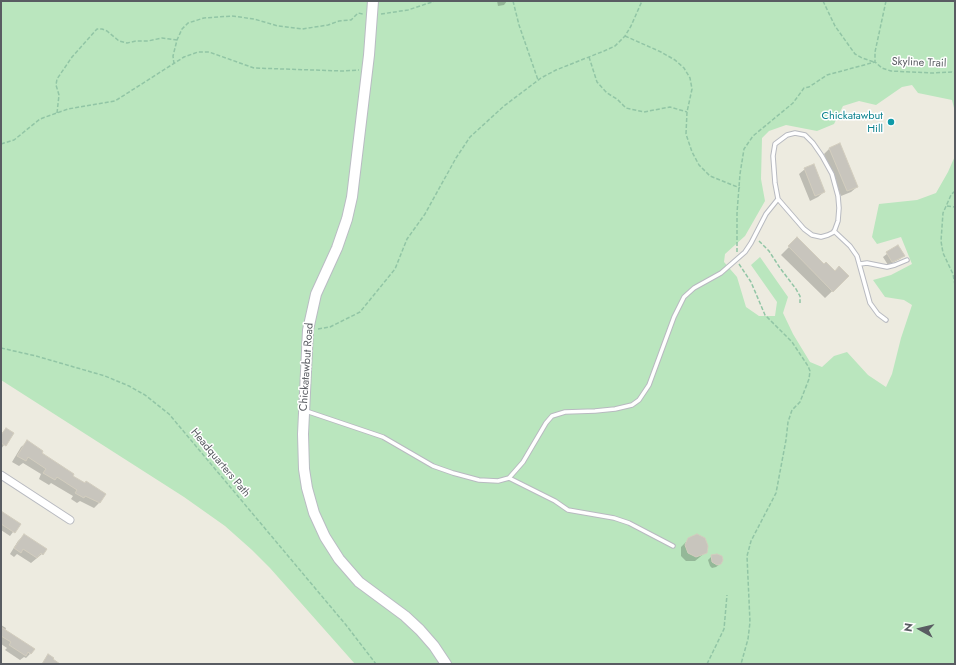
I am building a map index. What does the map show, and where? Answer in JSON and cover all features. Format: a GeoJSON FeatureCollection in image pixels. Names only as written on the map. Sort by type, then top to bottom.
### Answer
{"type":"FeatureCollection","features":[{"type":"Feature","properties":{"kind":"main road","name":"Chickatawbut Road"},"geometry":{"type":"LineString","coordinates":[[373,1],[367,69],[352,197],[348,219],[337,248],[316,294],[308,330],[303,449],[305,479],[314,513],[325,538],[339,559],[365,587],[405,616],[420,630],[434,646],[446,664]]}},
{"type":"Feature","properties":{"kind":"street"},"geometry":{"type":"LineString","coordinates":[[1,475],[70,520]]}},
{"type":"Feature","properties":{"kind":"lane"},"geometry":{"type":"LineString","coordinates":[[795,133],[805,136],[814,143],[832,174],[838,196],[839,208],[838,221],[834,231],[823,237],[812,235],[804,229],[778,199],[774,183],[773,156],[775,144],[787,135],[795,133]]}},
{"type":"Feature","properties":{"kind":"lane"},"geometry":{"type":"LineString","coordinates":[[304,410],[383,437],[433,466],[463,476],[485,481],[498,481],[509,478],[523,462],[546,423],[552,416],[565,412],[595,412],[615,409],[632,405],[639,400],[649,385],[674,317],[684,297],[694,288],[721,273],[745,252],[766,214],[778,199]]}},
{"type":"Feature","properties":{"kind":"lane"},"geometry":{"type":"LineString","coordinates":[[834,231],[850,246],[857,256],[870,302],[878,314],[886,320]]}},
{"type":"Feature","properties":{"kind":"lane"},"geometry":{"type":"LineString","coordinates":[[860,264],[867,263],[887,267],[907,260]]}},
{"type":"Feature","properties":{"kind":"lane"},"geometry":{"type":"LineString","coordinates":[[509,478],[555,501],[568,510],[614,518],[629,523],[673,546]]}},
{"type":"Feature","properties":{"kind":"path"},"geometry":{"type":"LineString","coordinates":[[393,13],[435,1]]}},
{"type":"Feature","properties":{"kind":"path"},"geometry":{"type":"LineString","coordinates":[[513,1],[519,25],[538,80]]}},
{"type":"Feature","properties":{"kind":"path"},"geometry":{"type":"LineString","coordinates":[[308,330],[330,327],[360,312],[395,269],[407,239],[425,214],[456,158],[470,137],[504,106],[538,80],[556,70],[604,52],[614,46],[625,36],[642,1]]}},
{"type":"Feature","properties":{"kind":"path","name":"Skyline Trail"},"geometry":{"type":"LineString","coordinates":[[823,1],[836,26],[856,54],[862,58],[875,62],[882,68],[891,71],[955,73]]}},
{"type":"Feature","properties":{"kind":"path"},"geometry":{"type":"LineString","coordinates":[[875,62],[874,52],[886,1]]}},
{"type":"Feature","properties":{"kind":"path"},"geometry":{"type":"LineString","coordinates":[[174,64],[173,56],[177,40],[185,26],[204,18],[232,16],[254,19],[278,26],[302,28],[328,25],[339,21],[351,20]]}},
{"type":"Feature","properties":{"kind":"path"},"geometry":{"type":"LineString","coordinates":[[57,113],[59,95],[56,85],[57,79],[72,56],[97,29],[107,31],[119,41],[127,43],[136,40],[148,41],[162,38],[177,40]]}},
{"type":"Feature","properties":{"kind":"path"},"geometry":{"type":"LineString","coordinates":[[625,36],[661,52],[675,60],[684,68],[690,78],[692,89],[687,112],[686,134],[692,152],[699,166],[710,176],[740,188]]}},
{"type":"Feature","properties":{"kind":"path"},"geometry":{"type":"LineString","coordinates":[[1,144],[14,140],[40,119],[68,109],[115,101],[184,57],[198,52],[204,51],[254,68],[342,71],[367,69]]}},
{"type":"Feature","properties":{"kind":"path"},"geometry":{"type":"LineString","coordinates":[[589,57],[597,82],[607,93],[617,98],[626,108],[644,112],[670,107],[687,112]]}},
{"type":"Feature","properties":{"kind":"path"},"geometry":{"type":"LineString","coordinates":[[955,191],[951,195],[943,213],[941,241],[942,253],[953,274],[955,285]]}},
{"type":"Feature","properties":{"kind":"path"},"geometry":{"type":"LineString","coordinates":[[946,206],[955,207]]}},
{"type":"Feature","properties":{"kind":"path"},"geometry":{"type":"LineString","coordinates":[[754,238],[763,244],[769,251],[796,289],[800,298],[800,303]]}},
{"type":"Feature","properties":{"kind":"path"},"geometry":{"type":"LineString","coordinates":[[737,259],[740,267],[751,282],[765,315],[792,342],[810,372],[805,391],[800,402],[792,410],[788,422],[776,493],[751,541],[747,556],[750,622],[748,639],[741,664]]}},
{"type":"Feature","properties":{"kind":"path","name":"Headquarters Path"},"geometry":{"type":"LineString","coordinates":[[1,348],[36,356],[105,376],[129,386],[145,395],[169,414],[346,625],[376,664]]}},
{"type":"Feature","properties":{"kind":"path"},"geometry":{"type":"LineString","coordinates":[[707,664],[724,629],[727,595]]}},
{"type":"Feature","properties":{"kind":"green space"},"geometry":{"type":"Polygon","coordinates":[[[1,1],[955,1],[955,112],[952,100],[918,93],[912,85],[902,87],[876,105],[859,101],[843,106],[834,124],[817,131],[786,125],[769,131],[762,138],[761,179],[765,201],[745,236],[725,254],[724,262],[737,277],[746,307],[759,316],[775,316],[777,302],[751,265],[760,257],[788,297],[783,313],[793,334],[810,362],[822,367],[834,356],[847,352],[868,375],[886,387],[892,374],[901,338],[912,305],[904,300],[885,297],[873,280],[891,275],[912,264],[901,237],[877,244],[872,237],[879,204],[917,200],[936,193],[955,156],[955,664],[355,664],[270,568],[225,526],[184,497],[1,380],[1,1]]]}},
{"type":"Feature","properties":{"kind":"building"},"geometry":{"type":"Polygon","coordinates":[[[840,143],[858,187],[847,191],[829,148],[840,143]]]}},
{"type":"Feature","properties":{"kind":"building"},"geometry":{"type":"Polygon","coordinates":[[[814,164],[825,192],[815,196],[804,168],[814,164]]]}},
{"type":"Feature","properties":{"kind":"building"},"geometry":{"type":"Polygon","coordinates":[[[797,237],[824,264],[826,262],[835,271],[839,266],[849,276],[833,292],[788,246],[797,237]]]}},
{"type":"Feature","properties":{"kind":"building"},"geometry":{"type":"Polygon","coordinates":[[[898,245],[905,256],[892,262],[886,252],[898,245]]]}},
{"type":"Feature","properties":{"kind":"building"},"geometry":{"type":"Polygon","coordinates":[[[6,428],[14,433],[6,446],[1,443],[1,435],[6,428]]]}},
{"type":"Feature","properties":{"kind":"building"},"geometry":{"type":"Polygon","coordinates":[[[27,440],[43,451],[42,453],[74,474],[73,476],[85,483],[86,481],[106,494],[100,503],[85,496],[84,498],[75,493],[77,490],[57,477],[55,480],[43,473],[46,469],[28,457],[26,461],[17,456],[27,440]]]}},
{"type":"Feature","properties":{"kind":"building"},"geometry":{"type":"Polygon","coordinates":[[[1,511],[21,524],[15,533],[1,524],[1,511]]]}},
{"type":"Feature","properties":{"kind":"building"},"geometry":{"type":"Polygon","coordinates":[[[24,534],[47,549],[43,555],[41,553],[37,558],[23,549],[21,553],[14,548],[24,534]]]}},
{"type":"Feature","properties":{"kind":"building"},"geometry":{"type":"Polygon","coordinates":[[[697,534],[705,538],[708,546],[707,553],[696,557],[688,553],[685,545],[688,538],[697,534]]]}},
{"type":"Feature","properties":{"kind":"building"},"geometry":{"type":"Polygon","coordinates":[[[717,554],[722,556],[723,560],[721,564],[717,565],[712,562],[711,555],[717,554]]]}},
{"type":"Feature","properties":{"kind":"building"},"geometry":{"type":"Polygon","coordinates":[[[1,627],[35,649],[31,654],[28,652],[26,656],[9,645],[11,642],[1,636],[1,627]]]}},
{"type":"Feature","properties":{"kind":"building"},"geometry":{"type":"Polygon","coordinates":[[[48,654],[54,658],[53,659],[60,664],[42,664],[48,654]]]}},
{"type":"Feature","properties":{"kind":"place","name":"Chickatawbut Hill"},"geometry":{"type":"Point","coordinates":[891,122]}}]}
